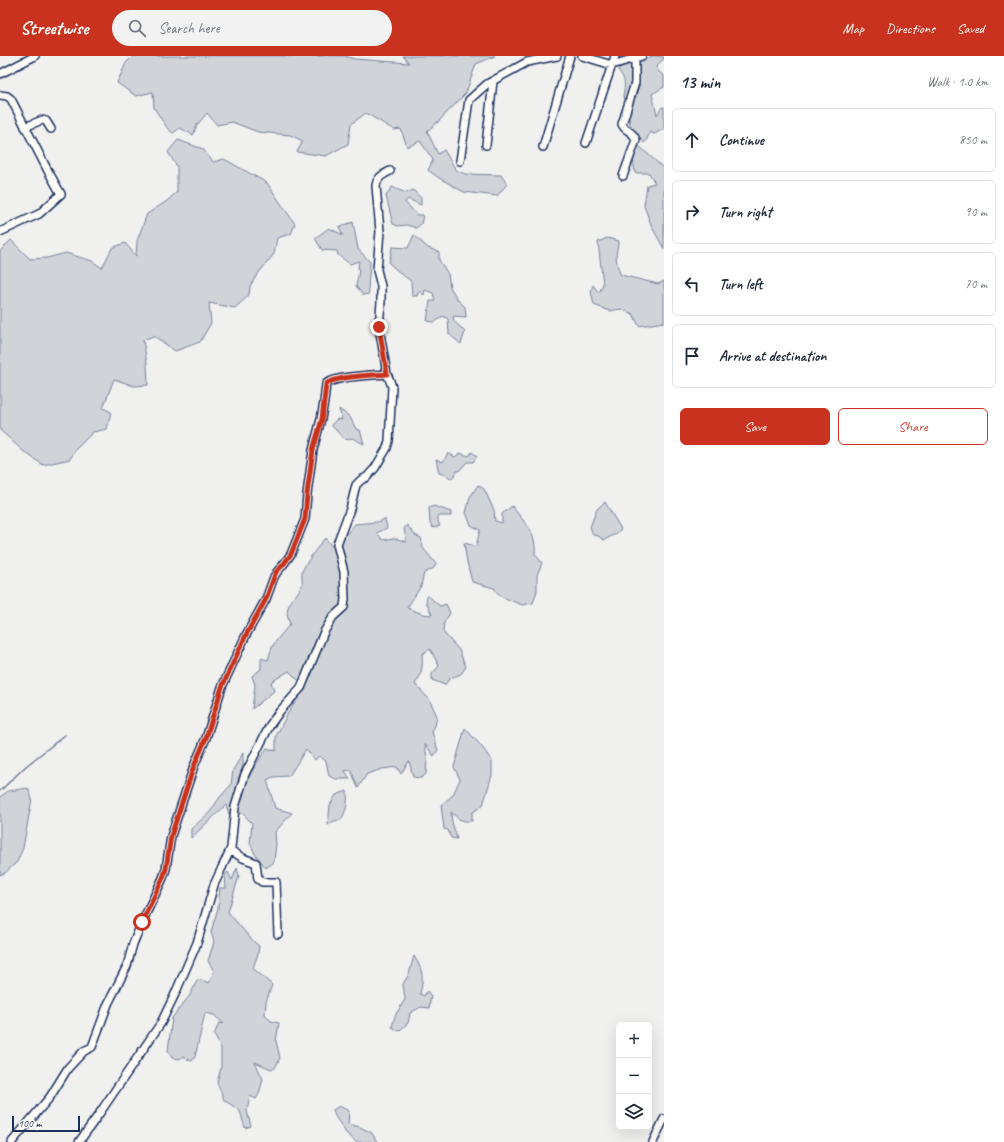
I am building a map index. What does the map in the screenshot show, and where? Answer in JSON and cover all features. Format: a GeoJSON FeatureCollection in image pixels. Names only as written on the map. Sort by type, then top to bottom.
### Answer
{"type":"FeatureCollection","features":[{"type":"Feature","properties":{"kind":"street"},"geometry":{"type":"LineString","coordinates":[[0,74],[35,56]]}},
{"type":"Feature","properties":{"kind":"street"},"geometry":{"type":"LineString","coordinates":[[460,161],[469,100],[487,84],[527,62],[557,56]]}},
{"type":"Feature","properties":{"kind":"street"},"geometry":{"type":"LineString","coordinates":[[543,147],[570,56]]}},
{"type":"Feature","properties":{"kind":"street"},"geometry":{"type":"LineString","coordinates":[[582,56],[612,65],[638,57],[635,83],[622,124],[626,130],[633,133],[636,140],[623,176]]}},
{"type":"Feature","properties":{"kind":"street"},"geometry":{"type":"LineString","coordinates":[[586,143],[615,56]]}},
{"type":"Feature","properties":{"kind":"street"},"geometry":{"type":"LineString","coordinates":[[486,145],[493,81]]}},
{"type":"Feature","properties":{"kind":"street"},"geometry":{"type":"LineString","coordinates":[[0,95],[7,96],[11,99],[47,169],[61,192],[61,195],[39,214],[0,232]]}},
{"type":"Feature","properties":{"kind":"street"},"geometry":{"type":"LineString","coordinates":[[25,126],[42,120],[46,121],[51,129]]}},
{"type":"Feature","properties":{"kind":"street"},"geometry":{"type":"LineString","coordinates":[[78,1142],[99,1114],[161,1023],[197,943],[214,885],[230,850],[233,837],[235,807],[245,774],[270,725],[280,711],[301,688],[324,632],[333,618],[344,607],[345,593],[343,568],[337,544],[350,509],[356,485],[367,477],[375,468],[387,448],[389,441],[392,387],[387,374],[379,327],[381,286],[377,270],[380,231],[376,186],[380,177],[390,171]]}},
{"type":"Feature","properties":{"kind":"street"},"geometry":{"type":"LineString","coordinates":[[12,1142],[50,1097],[68,1068],[84,1051],[92,1047],[108,1004],[127,966],[133,944],[142,922],[163,878],[166,869],[171,836],[194,766],[206,738],[222,687],[246,635],[266,599],[276,572],[291,554],[305,519],[312,457],[322,419],[326,384],[339,379],[387,374]]}},
{"type":"Feature","properties":{"kind":"street"},"geometry":{"type":"LineString","coordinates":[[230,850],[243,858],[256,863],[258,879],[262,882],[276,882],[278,934]]}},
{"type":"Feature","properties":{"kind":"street"},"geometry":{"type":"LineString","coordinates":[[653,1142],[664,1119]]}},
{"type":"Feature","properties":{"kind":"shaded area"},"geometry":{"type":"Polygon","coordinates":[[[133,56],[345,56],[354,59],[409,63],[403,56],[495,56],[476,64],[466,93],[439,121],[427,131],[438,154],[444,150],[456,170],[465,174],[501,175],[507,184],[497,196],[464,192],[428,170],[433,160],[420,141],[407,147],[401,129],[394,130],[366,113],[351,124],[348,144],[326,156],[297,152],[303,141],[290,135],[258,132],[232,122],[217,125],[207,113],[197,125],[193,135],[180,128],[173,133],[168,129],[154,108],[153,92],[136,96],[117,83],[126,63],[133,56]]]}},
{"type":"Feature","properties":{"kind":"shaded area"},"geometry":{"type":"Polygon","coordinates":[[[653,56],[664,57],[664,59],[656,67],[664,76],[664,87],[652,94],[657,115],[662,107],[664,107],[664,129],[654,134],[650,132],[644,143],[631,127],[627,111],[627,102],[623,96],[624,79],[618,70],[630,63],[653,56]]]}},
{"type":"Feature","properties":{"kind":"shaded area"},"geometry":{"type":"Polygon","coordinates":[[[178,140],[203,149],[213,162],[224,159],[267,183],[295,224],[291,234],[277,238],[274,254],[250,286],[249,295],[235,308],[209,303],[211,323],[200,342],[175,351],[154,336],[143,340],[147,363],[148,385],[134,386],[114,379],[103,408],[111,412],[107,429],[93,432],[76,449],[70,459],[43,465],[23,451],[0,430],[0,251],[11,240],[30,259],[47,258],[66,253],[92,261],[102,268],[112,248],[125,243],[136,256],[137,241],[147,214],[167,201],[177,192],[177,167],[168,152],[178,140]]]}},
{"type":"Feature","properties":{"kind":"shaded area"},"geometry":{"type":"Polygon","coordinates":[[[637,144],[662,167],[664,165],[664,249],[652,227],[644,206],[647,185],[655,183],[649,173],[635,173],[632,151],[637,144]]]}},
{"type":"Feature","properties":{"kind":"shaded area"},"geometry":{"type":"Polygon","coordinates":[[[392,187],[406,193],[413,190],[421,198],[421,205],[408,199],[405,202],[417,215],[423,215],[421,224],[416,228],[407,225],[398,226],[393,224],[386,196],[392,187]]]}},
{"type":"Feature","properties":{"kind":"shaded area"},"geometry":{"type":"Polygon","coordinates":[[[353,222],[358,249],[370,262],[368,286],[369,294],[363,295],[356,286],[359,261],[350,264],[338,255],[337,251],[322,250],[315,238],[329,228],[343,235],[339,227],[353,222]]]}},
{"type":"Feature","properties":{"kind":"shaded area"},"geometry":{"type":"Polygon","coordinates":[[[414,235],[428,248],[439,252],[439,260],[448,274],[450,287],[458,300],[465,307],[466,317],[453,316],[454,321],[465,332],[461,344],[449,334],[448,319],[443,316],[435,322],[427,321],[430,301],[435,301],[433,293],[425,290],[424,295],[419,291],[417,296],[412,296],[411,281],[389,263],[392,247],[408,248],[414,235]]]}},
{"type":"Feature","properties":{"kind":"shaded area"},"geometry":{"type":"Polygon","coordinates":[[[607,238],[619,241],[616,258],[621,275],[658,284],[664,281],[664,322],[639,326],[633,314],[621,309],[610,311],[594,305],[591,291],[593,285],[599,293],[603,284],[598,242],[607,238]]]}},
{"type":"Feature","properties":{"kind":"shaded area"},"geometry":{"type":"Polygon","coordinates":[[[339,409],[350,417],[356,429],[360,430],[364,444],[352,438],[345,440],[331,425],[337,419],[342,420],[339,409]]]}},
{"type":"Feature","properties":{"kind":"shaded area"},"geometry":{"type":"Polygon","coordinates":[[[472,452],[477,456],[473,462],[467,462],[460,470],[457,471],[452,479],[439,473],[436,459],[443,462],[448,453],[455,457],[460,453],[469,456],[472,452]]]}},
{"type":"Feature","properties":{"kind":"shaded area"},"geometry":{"type":"Polygon","coordinates":[[[478,485],[484,489],[494,510],[495,521],[502,523],[502,514],[512,506],[532,534],[535,554],[542,563],[537,575],[537,591],[533,603],[522,605],[500,596],[494,588],[472,582],[464,543],[476,546],[480,530],[471,525],[466,513],[470,497],[478,485]]]}},
{"type":"Feature","properties":{"kind":"shaded area"},"geometry":{"type":"Polygon","coordinates":[[[605,502],[621,529],[616,534],[604,540],[593,535],[590,527],[597,509],[605,502]]]}},
{"type":"Feature","properties":{"kind":"shaded area"},"geometry":{"type":"Polygon","coordinates":[[[434,506],[451,512],[451,516],[438,516],[440,526],[433,528],[430,523],[429,508],[434,506]]]}},
{"type":"Feature","properties":{"kind":"shaded area"},"geometry":{"type":"Polygon","coordinates":[[[385,519],[387,528],[377,533],[383,540],[394,538],[407,542],[404,529],[407,525],[415,535],[421,538],[423,548],[436,564],[434,568],[424,573],[421,586],[407,608],[423,614],[432,615],[426,602],[427,595],[440,606],[446,604],[450,613],[444,623],[443,632],[459,650],[466,667],[461,674],[450,678],[445,685],[432,680],[432,674],[439,666],[430,649],[422,654],[422,670],[415,684],[429,699],[437,716],[432,732],[438,750],[434,756],[425,744],[427,759],[426,774],[421,778],[413,777],[409,761],[401,774],[397,767],[382,769],[367,774],[358,788],[351,770],[345,771],[350,779],[336,779],[329,776],[326,761],[319,756],[315,760],[306,749],[289,776],[273,777],[267,780],[275,808],[292,813],[275,832],[276,844],[274,862],[266,868],[255,854],[250,843],[252,823],[242,813],[229,814],[226,805],[191,838],[191,829],[210,812],[220,797],[231,785],[233,770],[243,753],[243,765],[238,780],[247,781],[267,748],[276,751],[276,736],[296,701],[295,688],[299,681],[289,671],[271,682],[274,691],[252,709],[255,685],[252,676],[261,669],[261,658],[268,660],[272,647],[290,624],[287,612],[288,608],[302,585],[302,572],[306,565],[325,538],[334,549],[355,524],[377,522],[385,519]]]}},
{"type":"Feature","properties":{"kind":"shaded area"},"geometry":{"type":"Polygon","coordinates":[[[465,728],[492,761],[492,775],[483,805],[472,813],[472,821],[460,820],[451,812],[457,839],[451,838],[448,830],[444,829],[441,805],[453,795],[460,779],[454,767],[465,728]]]}},
{"type":"Feature","properties":{"kind":"shaded area"},"geometry":{"type":"Polygon","coordinates":[[[28,788],[32,799],[23,848],[17,862],[5,873],[0,875],[0,797],[8,791],[28,788]]]}},
{"type":"Feature","properties":{"kind":"shaded area"},"geometry":{"type":"Polygon","coordinates":[[[347,791],[347,806],[345,813],[341,820],[334,821],[328,825],[330,805],[336,795],[347,791]]]}},
{"type":"Feature","properties":{"kind":"shaded area"},"geometry":{"type":"Polygon","coordinates":[[[237,868],[239,876],[228,912],[259,946],[253,968],[272,985],[266,1002],[265,1014],[271,1021],[279,1023],[276,1041],[280,1058],[275,1068],[271,1069],[255,1062],[263,1079],[256,1099],[250,1096],[247,1111],[251,1126],[245,1128],[240,1111],[224,1100],[217,1082],[221,1068],[221,1048],[214,1035],[219,1023],[224,1024],[214,1015],[205,1013],[195,1057],[192,1061],[183,1057],[179,1059],[172,1058],[168,1051],[172,1018],[190,995],[198,979],[209,983],[214,971],[208,961],[214,942],[211,932],[218,908],[220,888],[226,888],[225,875],[228,872],[232,880],[237,868]]]}},
{"type":"Feature","properties":{"kind":"shaded area"},"geometry":{"type":"Polygon","coordinates":[[[414,956],[422,974],[420,994],[424,996],[427,991],[431,996],[429,1008],[421,1007],[410,1013],[408,1023],[399,1031],[392,1027],[395,1016],[405,999],[403,984],[409,974],[414,956]]]}},
{"type":"Feature","properties":{"kind":"shaded area"},"geometry":{"type":"Polygon","coordinates":[[[339,1106],[349,1111],[348,1124],[360,1127],[372,1133],[377,1142],[356,1142],[346,1133],[335,1116],[333,1110],[339,1106]]]}},
{"type":"Feature","properties":{"kind":"waterway"},"geometry":{"type":"LineString","coordinates":[[0,791],[26,766],[65,735]]}},
{"type":"Feature","properties":{"kind":"route"},"geometry":{"type":"LineString","coordinates":[[142,922],[163,878],[168,859],[171,836],[186,788],[215,712],[222,687],[246,635],[266,599],[276,572],[291,554],[296,544],[305,519],[313,450],[322,419],[326,384],[339,379],[387,374],[379,327]]}}]}
